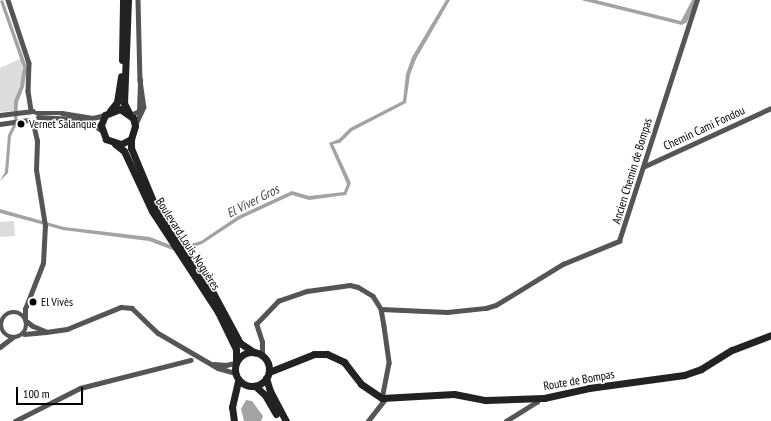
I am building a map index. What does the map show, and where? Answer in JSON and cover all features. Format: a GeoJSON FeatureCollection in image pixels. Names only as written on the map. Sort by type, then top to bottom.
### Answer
{"type":"FeatureCollection","features":[{"type":"Feature","properties":{"kind":"main road"},"geometry":{"type":"LineString","coordinates":[[123,0],[121,78],[117,102],[108,113],[101,130],[106,139],[115,144],[131,138],[135,126],[124,103],[128,0]]}},
{"type":"Feature","properties":{"kind":"main road"},"geometry":{"type":"LineString","coordinates":[[108,113],[120,109],[130,114]]}},
{"type":"Feature","properties":{"kind":"main road","name":"Boulevard Louis Noguères"},"geometry":{"type":"LineString","coordinates":[[131,138],[134,159],[164,226]]}},
{"type":"Feature","properties":{"kind":"main road","name":"Boulevard Louis Noguères"},"geometry":{"type":"LineString","coordinates":[[115,144],[124,151],[164,226],[213,293],[240,343],[257,353]]}},
{"type":"Feature","properties":{"kind":"main road","name":"Boulevard Louis Noguères"},"geometry":{"type":"LineString","coordinates":[[186,258],[232,337],[236,349],[236,362]]}},
{"type":"Feature","properties":{"kind":"main road","name":"Route de Bompas"},"geometry":{"type":"LineString","coordinates":[[382,397],[454,394],[485,400],[538,398],[684,375],[701,369],[732,350],[771,335]]}},
{"type":"Feature","properties":{"kind":"main road"},"geometry":{"type":"LineString","coordinates":[[234,421],[232,407],[236,377],[236,362],[244,354],[257,353],[268,363],[282,367]]}},
{"type":"Feature","properties":{"kind":"main road"},"geometry":{"type":"LineString","coordinates":[[237,421],[235,408],[241,393],[267,375],[314,354],[327,354],[344,362],[362,384],[382,397]]}},
{"type":"Feature","properties":{"kind":"main road"},"geometry":{"type":"LineString","coordinates":[[268,363],[267,375],[270,391],[286,421]]}},
{"type":"Feature","properties":{"kind":"main road"},"geometry":{"type":"LineString","coordinates":[[236,377],[265,395],[281,421]]}},
{"type":"Feature","properties":{"kind":"street"},"geometry":{"type":"LineString","coordinates":[[8,0],[29,63],[26,120]]}},
{"type":"Feature","properties":{"kind":"street"},"geometry":{"type":"LineString","coordinates":[[130,114],[139,111],[140,80],[138,0]]}},
{"type":"Feature","properties":{"kind":"street","name":"Ancien Chemin de Bompas"},"geometry":{"type":"LineString","coordinates":[[381,309],[447,312],[486,308],[496,305],[563,264],[612,245],[622,237],[696,0]]}},
{"type":"Feature","properties":{"kind":"street"},"geometry":{"type":"LineString","coordinates":[[135,126],[144,107],[140,80]]}},
{"type":"Feature","properties":{"kind":"street","name":"Chemin Cami Fondou"},"geometry":{"type":"LineString","coordinates":[[645,166],[771,108]]}},
{"type":"Feature","properties":{"kind":"street"},"geometry":{"type":"LineString","coordinates":[[0,115],[27,112],[37,115],[75,119],[92,123],[101,130]]}},
{"type":"Feature","properties":{"kind":"street"},"geometry":{"type":"LineString","coordinates":[[37,115],[62,113],[93,118],[108,113]]}},
{"type":"Feature","properties":{"kind":"street"},"geometry":{"type":"LineString","coordinates":[[24,334],[26,320],[25,309],[43,263],[45,226],[36,170],[37,141],[33,122],[37,115]]}},
{"type":"Feature","properties":{"kind":"street"},"geometry":{"type":"LineString","coordinates":[[0,124],[26,120],[33,122]]}},
{"type":"Feature","properties":{"kind":"street"},"geometry":{"type":"LineString","coordinates":[[257,353],[261,346],[256,329],[258,320],[278,301],[296,293],[345,286],[358,287],[373,296],[381,309],[389,350],[382,397],[368,421]]}},
{"type":"Feature","properties":{"kind":"street"},"geometry":{"type":"LineString","coordinates":[[0,347],[12,338],[24,334],[67,329],[121,307],[132,308],[146,319],[158,333],[236,377]]}},
{"type":"Feature","properties":{"kind":"street"},"geometry":{"type":"LineString","coordinates":[[0,347],[4,333],[1,325],[5,317],[25,309]]}},
{"type":"Feature","properties":{"kind":"street"},"geometry":{"type":"LineString","coordinates":[[18,313],[26,320],[46,332]]}},
{"type":"Feature","properties":{"kind":"street"},"geometry":{"type":"LineString","coordinates":[[4,333],[12,338]]}},
{"type":"Feature","properties":{"kind":"street"},"geometry":{"type":"LineString","coordinates":[[16,421],[80,388],[191,360]]}},
{"type":"Feature","properties":{"kind":"street"},"geometry":{"type":"LineString","coordinates":[[211,364],[226,366],[236,362]]}},
{"type":"Feature","properties":{"kind":"street"},"geometry":{"type":"LineString","coordinates":[[377,407],[382,397]]}},
{"type":"Feature","properties":{"kind":"street"},"geometry":{"type":"LineString","coordinates":[[506,421],[537,402],[538,398]]}},
{"type":"Feature","properties":{"kind":"shaded area"},"geometry":{"type":"Polygon","coordinates":[[[3,0],[27,67],[24,87],[18,102],[17,124],[11,136],[8,173],[0,181],[5,172],[8,135],[14,123],[14,101],[20,86],[23,67],[0,1],[3,0]]]}},
{"type":"Feature","properties":{"kind":"shaded area"},"geometry":{"type":"Polygon","coordinates":[[[446,0],[450,0],[416,59],[410,75],[406,103],[352,131],[340,143],[333,144],[351,183],[346,195],[309,200],[292,195],[240,219],[202,244],[178,252],[149,241],[63,230],[0,213],[0,209],[64,227],[150,237],[178,248],[201,241],[238,216],[292,191],[309,196],[344,192],[347,184],[329,143],[339,139],[350,128],[403,101],[406,74],[412,57],[446,0]]]}},
{"type":"Feature","properties":{"kind":"shaded area"},"geometry":{"type":"Polygon","coordinates":[[[581,0],[596,0],[681,21],[692,0],[696,0],[687,22],[682,25],[581,0]]]}},
{"type":"Feature","properties":{"kind":"shaded area"},"geometry":{"type":"Polygon","coordinates":[[[22,58],[22,79],[14,101],[14,111],[0,112],[0,68],[22,58]]]}},
{"type":"Feature","properties":{"kind":"shaded area"},"geometry":{"type":"Polygon","coordinates":[[[14,221],[15,236],[0,237],[0,222],[14,221]]]}},
{"type":"Feature","properties":{"kind":"shaded area"},"geometry":{"type":"Polygon","coordinates":[[[246,400],[252,401],[263,416],[261,421],[244,421],[241,409],[246,400]]]}},
{"type":"Feature","properties":{"kind":"place","name":"Vernet Salanque"},"geometry":{"type":"Point","coordinates":[21,124]}},
{"type":"Feature","properties":{"kind":"place","name":"El Vivès"},"geometry":{"type":"Point","coordinates":[33,302]}},
{"type":"Feature","properties":{"kind":"water label","name":"El Viver Gros"},"geometry":{"type":"Point","coordinates":[253,202]}}]}
